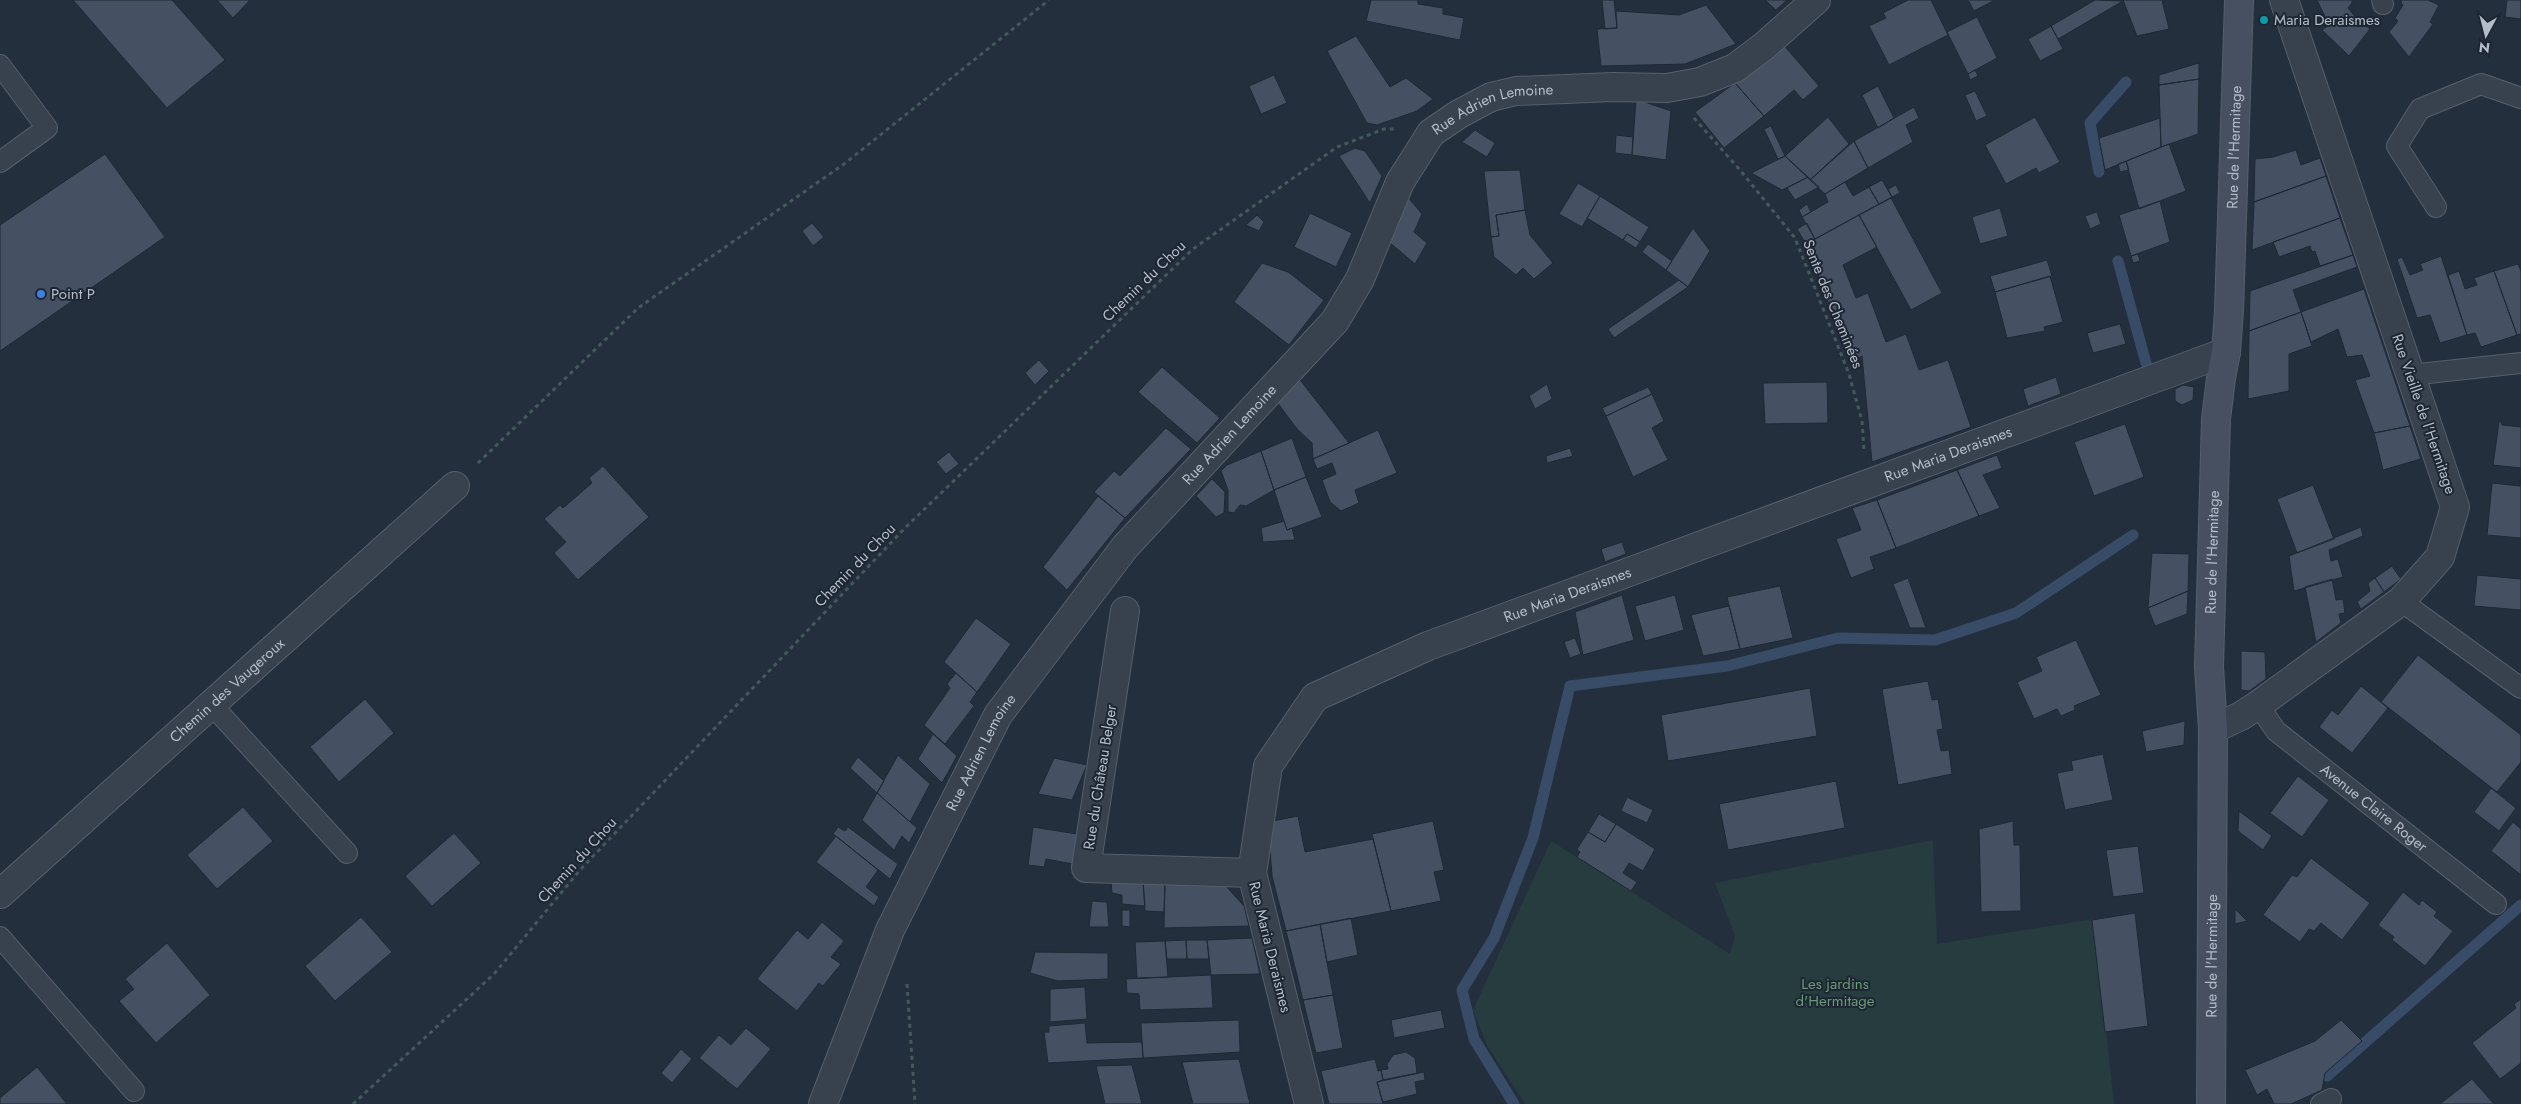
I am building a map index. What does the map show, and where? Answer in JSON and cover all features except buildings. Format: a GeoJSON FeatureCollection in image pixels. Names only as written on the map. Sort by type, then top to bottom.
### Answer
{"type":"FeatureCollection","features":[{"type":"Feature","properties":{"kind":"main road","name":"Rue de l'Hermitage"},"geometry":{"type":"LineString","coordinates":[[2211,1104],[2213,729],[2209,667],[2216,429],[2220,378],[2226,352],[2239,0]]}},
{"type":"Feature","properties":{"kind":"street","name":"Rue Adrien Lemoine"},"geometry":{"type":"LineString","coordinates":[[823,1104],[890,930],[998,715],[1125,547],[1335,321],[1360,279],[1400,182],[1431,133],[1459,114],[1491,97],[1516,91],[1604,87],[1667,88],[1700,82],[1735,68],[1763,47],[1816,0]]}},
{"type":"Feature","properties":{"kind":"street","name":"Rue Vieille de l'Hermitage"},"geometry":{"type":"LineString","coordinates":[[2213,729],[2241,716],[2258,705],[2401,601],[2440,557],[2455,507],[2284,0]]}},
{"type":"Feature","properties":{"kind":"street","name":"Rue Maria Deraismes"},"geometry":{"type":"LineString","coordinates":[[1310,1104],[1252,873],[1268,766],[1315,697],[1428,646],[1865,483],[2226,352]]}},
{"type":"Feature","properties":{"kind":"street","name":"Chemin des Vaugeroux"},"geometry":{"type":"LineString","coordinates":[[0,894],[455,486]]}},
{"type":"Feature","properties":{"kind":"street","name":"Rue du Château Belger"},"geometry":{"type":"LineString","coordinates":[[1125,611],[1086,868],[1252,873]]}},
{"type":"Feature","properties":{"kind":"lane"},"geometry":{"type":"LineString","coordinates":[[0,65],[48,128],[0,162]]}},
{"type":"Feature","properties":{"kind":"lane"},"geometry":{"type":"LineString","coordinates":[[2436,207],[2397,146],[2420,109],[2481,84],[2521,98]]}},
{"type":"Feature","properties":{"kind":"lane"},"geometry":{"type":"LineString","coordinates":[[2410,375],[2521,363]]}},
{"type":"Feature","properties":{"kind":"lane"},"geometry":{"type":"LineString","coordinates":[[2401,601],[2521,688]]}},
{"type":"Feature","properties":{"kind":"lane"},"geometry":{"type":"LineString","coordinates":[[211,704],[347,854]]}},
{"type":"Feature","properties":{"kind":"lane","name":"Avenue Claire Roger"},"geometry":{"type":"LineString","coordinates":[[2258,705],[2276,730],[2496,904]]}},
{"type":"Feature","properties":{"kind":"lane"},"geometry":{"type":"LineString","coordinates":[[0,937],[134,1091]]}},
{"type":"Feature","properties":{"kind":"path"},"geometry":{"type":"LineString","coordinates":[[455,486],[638,308],[844,164],[1049,0]]}},
{"type":"Feature","properties":{"kind":"path","name":"Sente des Cheminées"},"geometry":{"type":"LineString","coordinates":[[1667,88],[1740,170],[1795,238],[1850,374],[1862,421],[1865,483]]}},
{"type":"Feature","properties":{"kind":"path","name":"Chemin du Chou"},"geometry":{"type":"LineString","coordinates":[[353,1104],[494,974],[580,870],[905,528],[1193,249],[1337,146],[1384,129],[1414,128],[1431,133]]}},
{"type":"Feature","properties":{"kind":"path"},"geometry":{"type":"LineString","coordinates":[[890,930],[905,956],[915,1104]]}},
{"type":"Feature","properties":{"kind":"green space","name":"Les jardins d'Hermitage"},"geometry":{"type":"Polygon","coordinates":[[[1933,840],[1937,944],[2094,919],[2114,1104],[1525,1104],[1487,1045],[1473,1010],[1551,841],[1730,954],[1735,936],[1715,883],[1933,840]]]}},
{"type":"Feature","properties":{"kind":"waterway"},"geometry":{"type":"LineString","coordinates":[[2099,172],[2090,123],[2126,82]]}},
{"type":"Feature","properties":{"kind":"waterway"},"geometry":{"type":"LineString","coordinates":[[2118,261],[2146,363]]}},
{"type":"Feature","properties":{"kind":"waterway"},"geometry":{"type":"LineString","coordinates":[[1514,1104],[1474,1039],[1462,990],[1494,938],[1533,838],[1570,686],[1727,666],[1838,638],[1935,640],[2016,613],[2133,535]]}},
{"type":"Feature","properties":{"kind":"waterway"},"geometry":{"type":"LineString","coordinates":[[2327,1076],[2521,905]]}},
{"type":"Feature","properties":{"kind":"place","name":"Maria Deraismes"},"geometry":{"type":"Point","coordinates":[2264,20]}},
{"type":"Feature","properties":{"kind":"place","name":"Point P"},"geometry":{"type":"Point","coordinates":[41,294]}}]}
